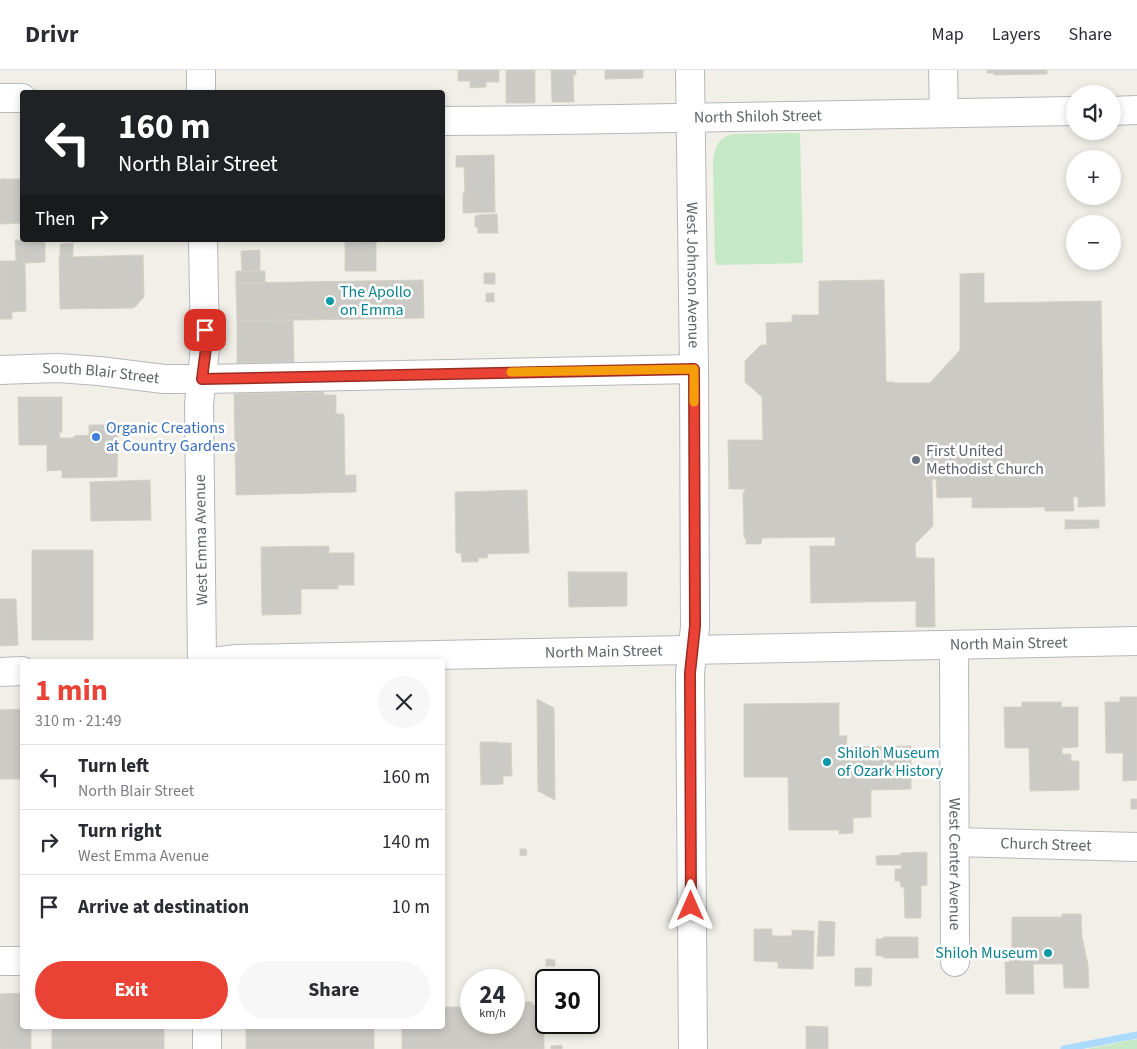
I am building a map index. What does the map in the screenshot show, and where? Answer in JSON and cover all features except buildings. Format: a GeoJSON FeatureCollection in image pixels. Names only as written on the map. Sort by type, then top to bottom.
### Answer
{"type":"FeatureCollection","features":[{"type":"Feature","properties":{"kind":"street"},"geometry":{"type":"LineString","coordinates":[[201,70],[201,90]]}},
{"type":"Feature","properties":{"kind":"street","name":"West Johnson Avenue"},"geometry":{"type":"LineString","coordinates":[[690,70],[695,626],[690,682],[693,1049]]}},
{"type":"Feature","properties":{"kind":"street"},"geometry":{"type":"LineString","coordinates":[[943,70],[944,113]]}},
{"type":"Feature","properties":{"kind":"street"},"geometry":{"type":"LineString","coordinates":[[0,98],[20,98]]}},
{"type":"Feature","properties":{"kind":"street"},"geometry":{"type":"LineString","coordinates":[[1121,110],[1137,110]]}},
{"type":"Feature","properties":{"kind":"street","name":"North Shiloh Street"},"geometry":{"type":"LineString","coordinates":[[445,121],[1066,111]]}},
{"type":"Feature","properties":{"kind":"street","name":"West Emma Avenue"},"geometry":{"type":"LineString","coordinates":[[202,659],[200,414],[206,348],[204,242]]}},
{"type":"Feature","properties":{"kind":"street","name":"South Blair Street"},"geometry":{"type":"LineString","coordinates":[[0,370],[57,368],[164,379],[202,379],[694,369]]}},
{"type":"Feature","properties":{"kind":"street","name":"North Main Street"},"geometry":{"type":"LineString","coordinates":[[237,659],[1137,641]]}},
{"type":"Feature","properties":{"kind":"street","name":"West Center Avenue"},"geometry":{"type":"LineString","coordinates":[[954,645],[955,962]]}},
{"type":"Feature","properties":{"kind":"street"},"geometry":{"type":"LineString","coordinates":[[0,672],[20,671]]}},
{"type":"Feature","properties":{"kind":"street","name":"Church Street"},"geometry":{"type":"LineString","coordinates":[[955,842],[1137,847]]}},
{"type":"Feature","properties":{"kind":"street"},"geometry":{"type":"LineString","coordinates":[[0,961],[20,961]]}},
{"type":"Feature","properties":{"kind":"street"},"geometry":{"type":"LineString","coordinates":[[207,1029],[207,1049]]}},
{"type":"Feature","properties":{"kind":"green space"},"geometry":{"type":"Polygon","coordinates":[[[800,133],[803,263],[717,265],[715,261],[713,161],[718,144],[731,134],[800,133]]]}},
{"type":"Feature","properties":{"kind":"green space"},"geometry":{"type":"Polygon","coordinates":[[[1137,1039],[1137,1049],[1087,1049],[1137,1039]]]}},
{"type":"Feature","properties":{"kind":"waterway"},"geometry":{"type":"LineString","coordinates":[[1064,1049],[1137,1035]]}},
{"type":"Feature","properties":{"kind":"slow traffic"},"geometry":{"type":"LineString","coordinates":[[511,372],[694,369],[694,402]]}},
{"type":"Feature","properties":{"kind":"place","name":"The Apollo on Emma"},"geometry":{"type":"Point","coordinates":[330,301]}},
{"type":"Feature","properties":{"kind":"place","name":"Organic Creations at Country Gardens"},"geometry":{"type":"Point","coordinates":[96,437]}},
{"type":"Feature","properties":{"kind":"place","name":"First United Methodist Church"},"geometry":{"type":"Point","coordinates":[916,460]}},
{"type":"Feature","properties":{"kind":"place","name":"Shiloh Museum of Ozark History"},"geometry":{"type":"Point","coordinates":[827,762]}},
{"type":"Feature","properties":{"kind":"place","name":"Shiloh Museum"},"geometry":{"type":"Point","coordinates":[1048,953]}},
{"type":"Feature","properties":{"kind":"route"},"geometry":{"type":"LineString","coordinates":[[205,330],[206,348],[202,379],[694,369],[695,626],[690,673],[691,906]]}}]}
